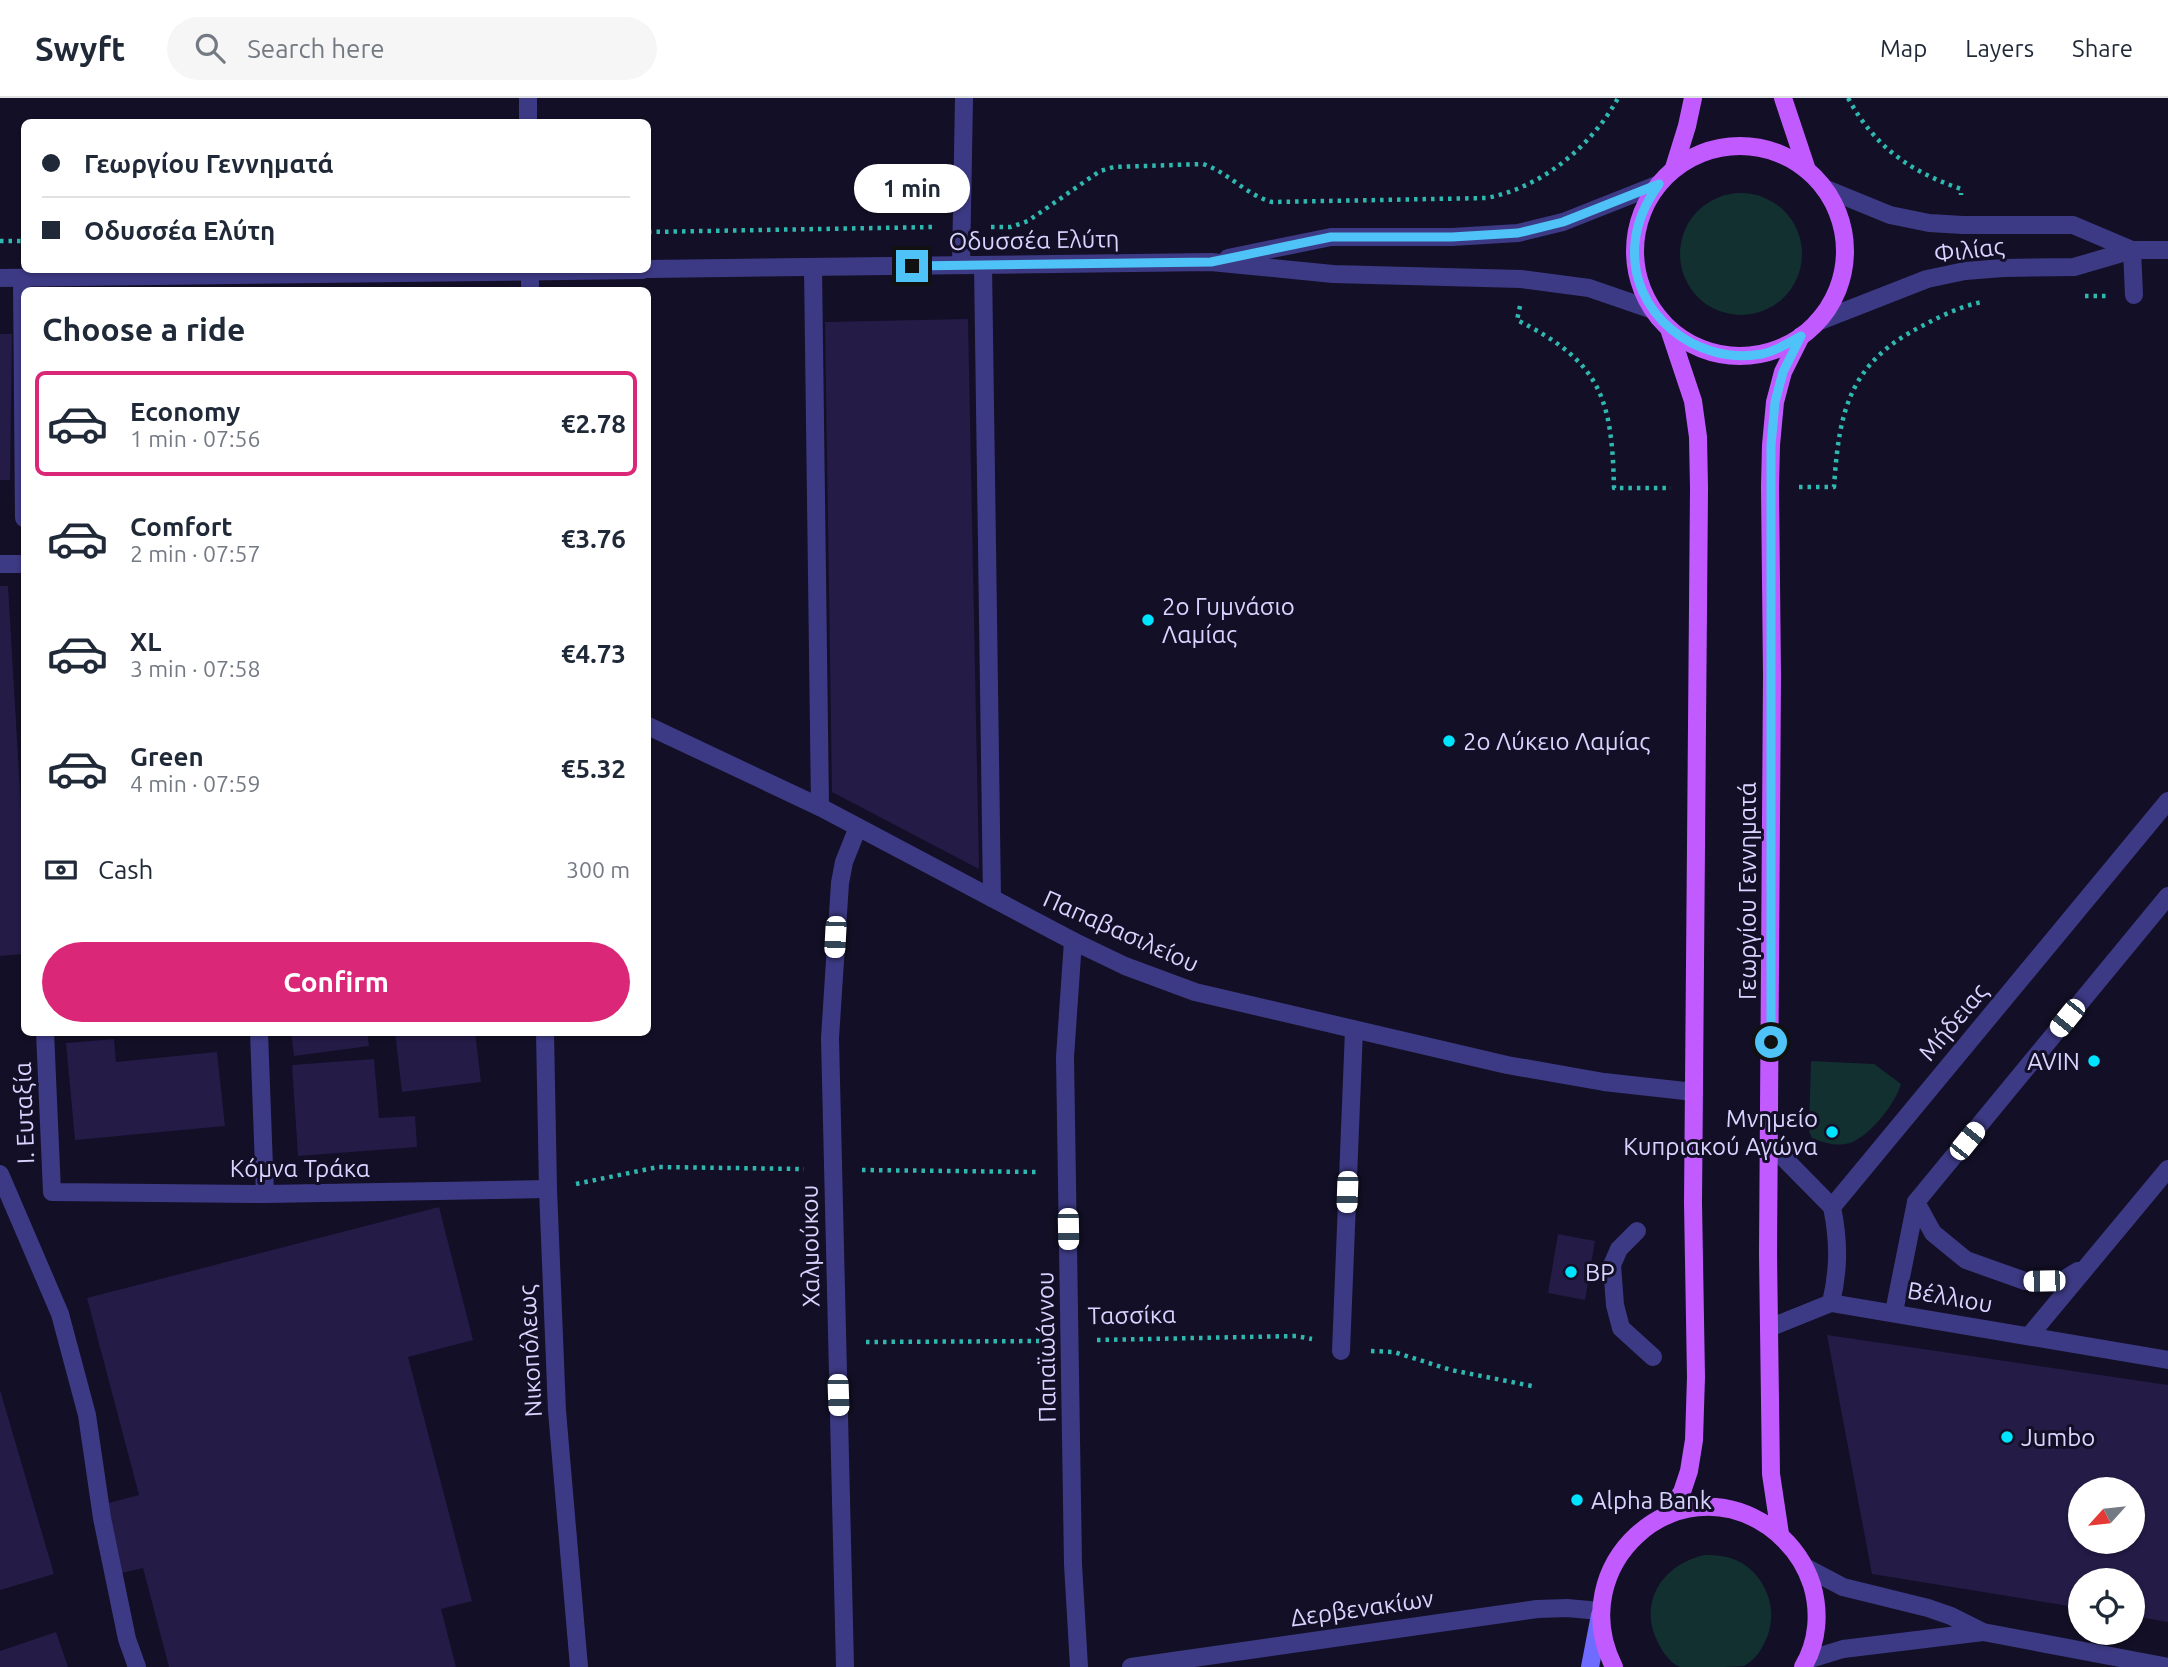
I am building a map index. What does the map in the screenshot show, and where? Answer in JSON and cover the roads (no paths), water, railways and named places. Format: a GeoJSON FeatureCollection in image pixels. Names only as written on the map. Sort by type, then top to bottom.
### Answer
{"type":"FeatureCollection","features":[{"type":"Feature","properties":{"kind":"main road","name":"Γεωργίου Γεννηματά"},"geometry":{"type":"LineString","coordinates":[[1674,168],[1693,98]]}},
{"type":"Feature","properties":{"kind":"main road","name":"Γεωργίου Γεννηματά"},"geometry":{"type":"LineString","coordinates":[[1783,98],[1807,170]]}},
{"type":"Feature","properties":{"kind":"main road","name":"Γεωργίου Γεννηματά"},"geometry":{"type":"LineString","coordinates":[[1741,145],[1776,152],[1807,170],[1824,188],[1840,221],[1845,257],[1837,292],[1817,322],[1784,346],[1764,354],[1744,356],[1724,355],[1695,346],[1669,329],[1653,310],[1639,280],[1634,246],[1641,213],[1659,184],[1674,168],[1705,151],[1741,145]]}},
{"type":"Feature","properties":{"kind":"main road","name":"Γεωργίου Γεννηματά"},"geometry":{"type":"LineString","coordinates":[[1667,1516],[1682,1492],[1694,1440],[1699,488],[1698,437],[1693,401],[1669,329]]}},
{"type":"Feature","properties":{"kind":"main road","name":"Γεωργίου Γεννηματά"},"geometry":{"type":"LineString","coordinates":[[1780,1534],[1771,1474],[1769,1328],[1772,662],[1770,487],[1775,402],[1783,372],[1801,336]]}},
{"type":"Feature","properties":{"kind":"main road"},"geometry":{"type":"LineString","coordinates":[[1590,1667],[1604,1587],[1612,1564],[1627,1544],[1645,1528],[1667,1516],[1702,1508],[1737,1511],[1760,1520],[1780,1534],[1798,1555],[1815,1597],[1817,1613],[1808,1665]]}},
{"type":"Feature","properties":{"kind":"main road"},"geometry":{"type":"LineString","coordinates":[[1600,1611],[1607,1654],[1614,1667]]}},
{"type":"Feature","properties":{"kind":"street"},"geometry":{"type":"LineString","coordinates":[[528,98],[528,119]]}},
{"type":"Feature","properties":{"kind":"street"},"geometry":{"type":"LineString","coordinates":[[961,265],[964,98]]}},
{"type":"Feature","properties":{"kind":"street","name":"Οδυσσέα Ελύτη"},"geometry":{"type":"LineString","coordinates":[[1211,262],[1331,237],[1464,237],[1518,233],[1563,222],[1659,184]]}},
{"type":"Feature","properties":{"kind":"street","name":"Φιλίας"},"geometry":{"type":"LineString","coordinates":[[1824,188],[1890,215],[1928,223],[2073,225],[2132,250]]}},
{"type":"Feature","properties":{"kind":"street"},"geometry":{"type":"LineString","coordinates":[[2132,250],[2134,295]]}},
{"type":"Feature","properties":{"kind":"street","name":"Φιλίας"},"geometry":{"type":"LineString","coordinates":[[1817,322],[1939,276],[2003,268],[2074,267],[2132,250],[2168,250]]}},
{"type":"Feature","properties":{"kind":"street","name":"Οδυσσέα Ελύτη"},"geometry":{"type":"LineString","coordinates":[[651,270],[1211,262],[1333,274],[1521,279],[1589,288],[1653,310]]}},
{"type":"Feature","properties":{"kind":"street"},"geometry":{"type":"LineString","coordinates":[[983,265],[992,898]]}},
{"type":"Feature","properties":{"kind":"street"},"geometry":{"type":"LineString","coordinates":[[813,267],[820,807]]}},
{"type":"Feature","properties":{"kind":"street","name":"Οδυσσέα Ελύτη"},"geometry":{"type":"LineString","coordinates":[[0,278],[246,283],[464,273]]}},
{"type":"Feature","properties":{"kind":"street"},"geometry":{"type":"LineString","coordinates":[[22,278],[22,287]]}},
{"type":"Feature","properties":{"kind":"street"},"geometry":{"type":"LineString","coordinates":[[0,564],[21,564]]}},
{"type":"Feature","properties":{"kind":"street","name":"Παπαβασιλείου"},"geometry":{"type":"LineString","coordinates":[[651,727],[820,807],[1073,942],[1125,966],[1195,992],[1542,1072],[1694,1092]]}},
{"type":"Feature","properties":{"kind":"street","name":"Μήδειας"},"geometry":{"type":"LineString","coordinates":[[1832,1207],[2168,801]]}},
{"type":"Feature","properties":{"kind":"street","name":"Χαλμούκου"},"geometry":{"type":"LineString","coordinates":[[845,1667],[830,1038],[840,883],[844,862],[858,827]]}},
{"type":"Feature","properties":{"kind":"street"},"geometry":{"type":"LineString","coordinates":[[1894,1312],[1916,1202],[2168,896]]}},
{"type":"Feature","properties":{"kind":"street","name":"Παπαϊωάννου"},"geometry":{"type":"LineString","coordinates":[[1073,942],[1065,1057],[1073,1564],[1079,1667]]}},
{"type":"Feature","properties":{"kind":"street"},"geometry":{"type":"LineString","coordinates":[[1341,1351],[1354,1030]]}},
{"type":"Feature","properties":{"kind":"street","name":"Ι. Ευταξία"},"geometry":{"type":"LineString","coordinates":[[45,1036],[52,1192]]}},
{"type":"Feature","properties":{"kind":"street"},"geometry":{"type":"LineString","coordinates":[[258,1036],[265,1194]]}},
{"type":"Feature","properties":{"kind":"street","name":"Νικοπόλεως"},"geometry":{"type":"LineString","coordinates":[[545,1036],[557,1411],[579,1667]]}},
{"type":"Feature","properties":{"kind":"street"},"geometry":{"type":"LineString","coordinates":[[1769,1328],[1831,1303],[1838,1272],[1836,1227],[1832,1207],[1770,1144]]}},
{"type":"Feature","properties":{"kind":"street"},"geometry":{"type":"LineString","coordinates":[[2030,1335],[2168,1169]]}},
{"type":"Feature","properties":{"kind":"street"},"geometry":{"type":"LineString","coordinates":[[0,1174],[60,1314],[86,1415],[102,1518],[127,1639],[137,1667]]}},
{"type":"Feature","properties":{"kind":"street","name":"Κόμνα Τράκα"},"geometry":{"type":"LineString","coordinates":[[52,1192],[265,1194],[548,1189]]}},
{"type":"Feature","properties":{"kind":"street"},"geometry":{"type":"LineString","coordinates":[[1916,1202],[1933,1233],[1966,1260],[2025,1281],[2063,1280],[2091,1262]]}},
{"type":"Feature","properties":{"kind":"street"},"geometry":{"type":"LineString","coordinates":[[1637,1231],[1619,1249],[1612,1265],[1615,1305],[1621,1328],[1653,1357]]}},
{"type":"Feature","properties":{"kind":"street","name":"Βέλλιου"},"geometry":{"type":"LineString","coordinates":[[1831,1303],[2168,1360]]}},
{"type":"Feature","properties":{"kind":"street"},"geometry":{"type":"LineString","coordinates":[[1805,1567],[1843,1587],[1928,1608],[1983,1632],[2168,1667]]}},
{"type":"Feature","properties":{"kind":"street","name":"Δερβενακίων"},"geometry":{"type":"LineString","coordinates":[[1131,1667],[1537,1609],[1600,1611]]}},
{"type":"Feature","properties":{"kind":"street"},"geometry":{"type":"LineString","coordinates":[[1808,1665],[1843,1649],[1983,1632]]}},
{"type":"Feature","properties":{"kind":"place","name":"2ο Γυμνάσιο Λαμίας"},"geometry":{"type":"Point","coordinates":[1148,620]}},
{"type":"Feature","properties":{"kind":"place","name":"2ο Λύκειο Λαμίας"},"geometry":{"type":"Point","coordinates":[1449,741]}},
{"type":"Feature","properties":{"kind":"place","name":"AVIN"},"geometry":{"type":"Point","coordinates":[2094,1061]}},
{"type":"Feature","properties":{"kind":"place","name":"Μνημείο Κυπριακού Αγώνα"},"geometry":{"type":"Point","coordinates":[1832,1132]}},
{"type":"Feature","properties":{"kind":"place","name":"BP"},"geometry":{"type":"Point","coordinates":[1571,1272]}},
{"type":"Feature","properties":{"kind":"place","name":"Jumbo"},"geometry":{"type":"Point","coordinates":[2007,1437]}},
{"type":"Feature","properties":{"kind":"place","name":"Alpha Bank"},"geometry":{"type":"Point","coordinates":[1577,1500]}}]}
